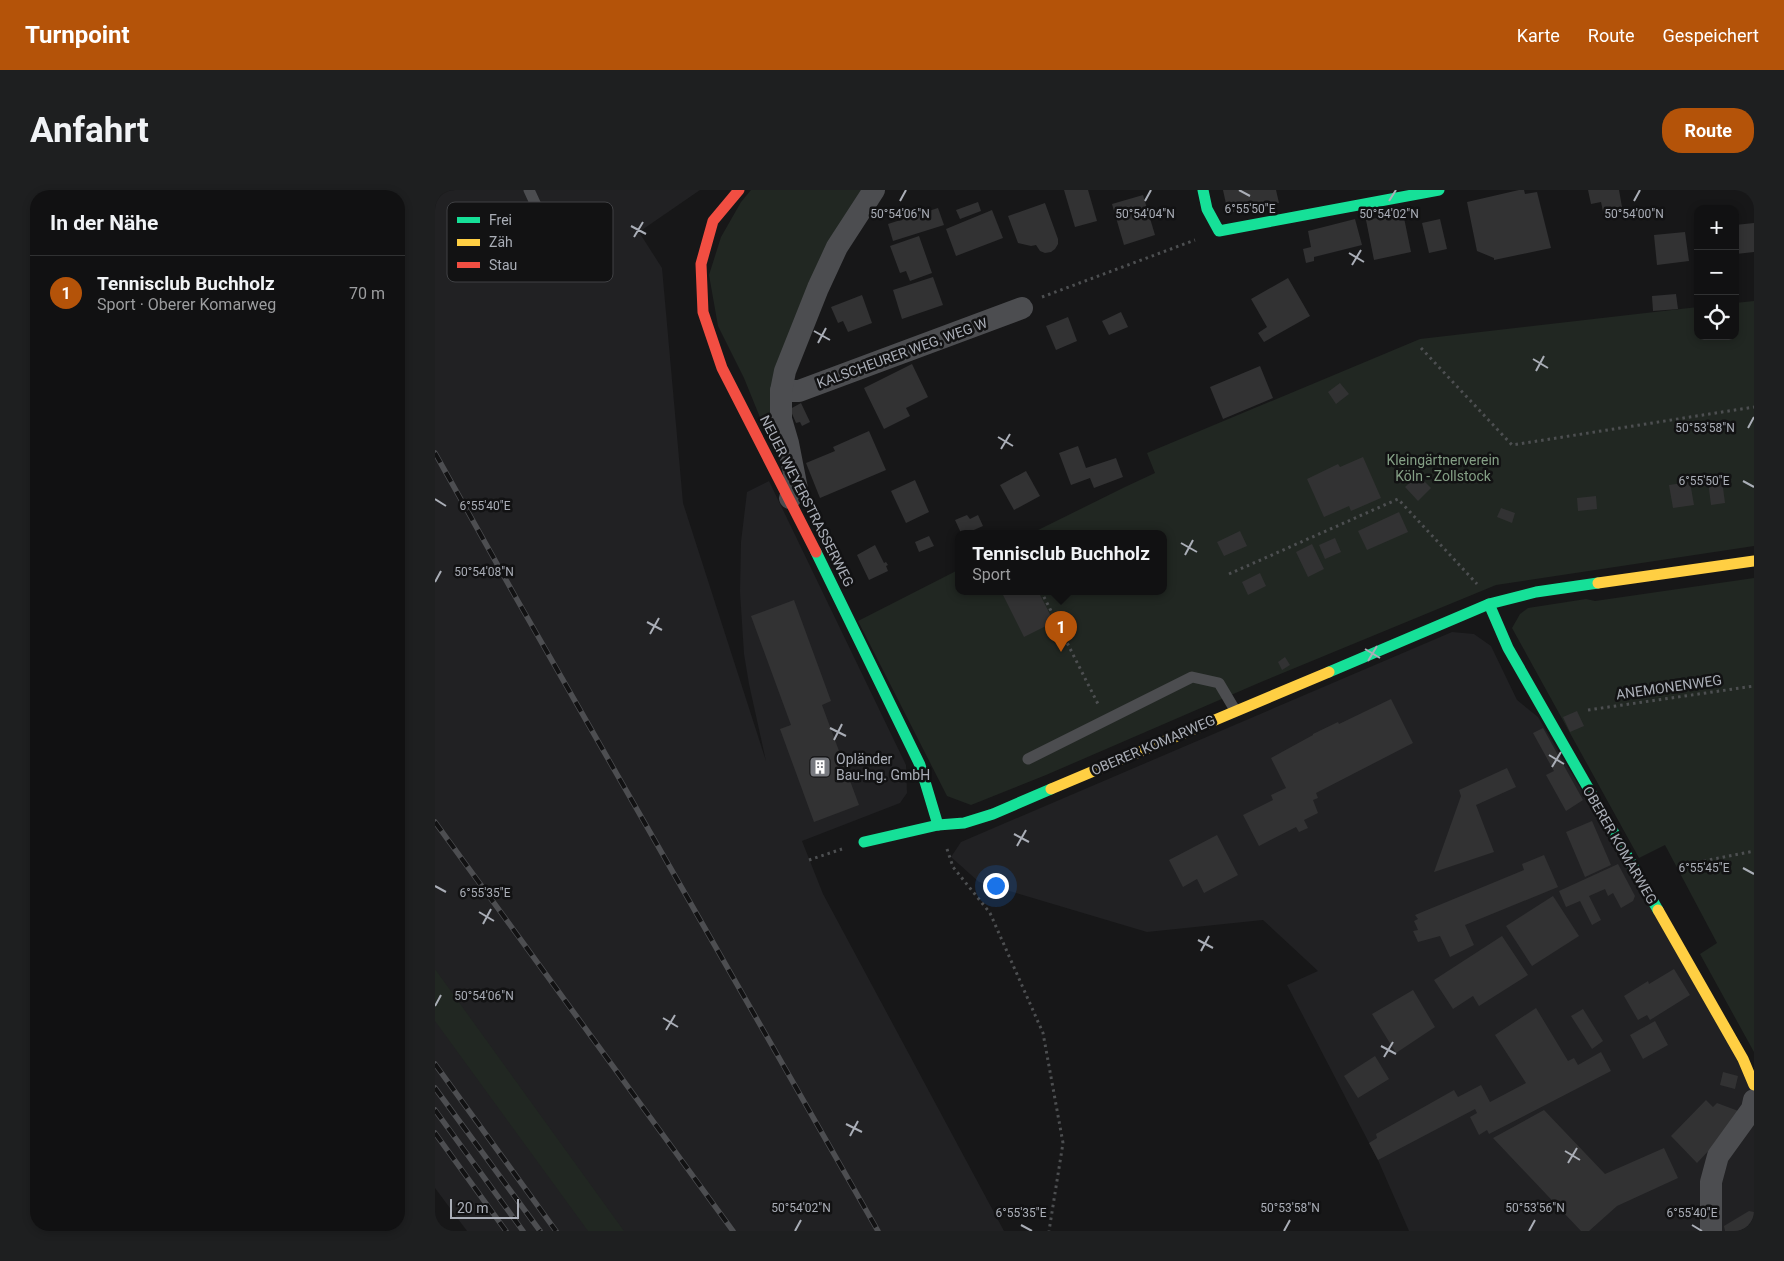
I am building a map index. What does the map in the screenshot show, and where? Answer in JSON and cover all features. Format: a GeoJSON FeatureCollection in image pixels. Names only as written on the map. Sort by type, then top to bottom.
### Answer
{"type":"FeatureCollection","features":[{"type":"Feature","properties":{"kind":"street","name":"NEUER WEYERSTRASSERWEG"},"geometry":{"type":"LineString","coordinates":[[739,190],[713,221],[701,264],[703,312],[722,368],[790,498],[920,765],[938,825]]}},
{"type":"Feature","properties":{"kind":"street"},"geometry":{"type":"LineString","coordinates":[[790,498],[797,489],[781,419],[781,391],[785,372],[818,288],[837,246],[874,190]]}},
{"type":"Feature","properties":{"kind":"street"},"geometry":{"type":"LineString","coordinates":[[1203,190],[1207,209],[1219,231],[1439,190]]}},
{"type":"Feature","properties":{"kind":"street","name":"KALSCHEURER WEG, WEG W"},"geometry":{"type":"LineString","coordinates":[[781,391],[799,391],[1022,308]]}},
{"type":"Feature","properties":{"kind":"street","name":"OBERER KOMARWEG"},"geometry":{"type":"LineString","coordinates":[[864,842],[938,825],[964,823],[993,814],[1491,603],[1537,592],[1754,561]]}},
{"type":"Feature","properties":{"kind":"street","name":"OBERER KOMARWEG"},"geometry":{"type":"LineString","coordinates":[[1491,603],[1508,648],[1743,1059],[1754,1085]]}},
{"type":"Feature","properties":{"kind":"street"},"geometry":{"type":"LineString","coordinates":[[1711,1231],[1711,1182],[1718,1156],[1753,1107]]}},
{"type":"Feature","properties":{"kind":"lane"},"geometry":{"type":"LineString","coordinates":[[529,190],[535,202]]}},
{"type":"Feature","properties":{"kind":"lane"},"geometry":{"type":"LineString","coordinates":[[1028,759],[1192,677],[1219,682],[1235,710]]}},
{"type":"Feature","properties":{"kind":"path"},"geometry":{"type":"LineString","coordinates":[[1022,308],[1031,300],[1219,231]]}},
{"type":"Feature","properties":{"kind":"path"},"geometry":{"type":"LineString","coordinates":[[1421,348],[1512,445],[1754,407]]}},
{"type":"Feature","properties":{"kind":"path"},"geometry":{"type":"LineString","coordinates":[[1229,574],[1398,499],[1491,603]]}},
{"type":"Feature","properties":{"kind":"path"},"geometry":{"type":"LineString","coordinates":[[1043,595],[1106,720]]}},
{"type":"Feature","properties":{"kind":"path","name":"ANEMONENWEG"},"geometry":{"type":"LineString","coordinates":[[1587,710],[1754,686]]}},
{"type":"Feature","properties":{"kind":"path"},"geometry":{"type":"LineString","coordinates":[[938,825],[953,867],[990,912],[1043,1033],[1063,1143],[1049,1231]]}},
{"type":"Feature","properties":{"kind":"path"},"geometry":{"type":"LineString","coordinates":[[809,860],[864,842]]}},
{"type":"Feature","properties":{"kind":"path"},"geometry":{"type":"LineString","coordinates":[[1678,866],[1754,851]]}},
{"type":"Feature","properties":{"kind":"shaded area"},"geometry":{"type":"Polygon","coordinates":[[[435,190],[700,190],[639,232],[662,268],[683,503],[766,761],[744,654],[740,592],[741,542],[747,492],[769,481],[906,765],[907,793],[900,803],[802,841],[823,894],[1004,1231],[467,1231],[435,1188],[435,190]]]}},
{"type":"Feature","properties":{"kind":"shaded area"},"geometry":{"type":"Polygon","coordinates":[[[1452,632],[1474,634],[1491,646],[1517,700],[1538,717],[1754,1079],[1754,1231],[1409,1231],[1378,1160],[1287,985],[1318,971],[1263,920],[1147,932],[979,882],[951,857],[961,842],[1452,632]]]}},
{"type":"Feature","properties":{"kind":"green space"},"geometry":{"type":"Polygon","coordinates":[[[751,190],[865,190],[784,346],[782,452],[774,452],[744,378],[718,326],[709,275],[721,237],[741,202],[751,190]]]}},
{"type":"Feature","properties":{"kind":"green space","name":"Kleingärtnerverein Köln - Zollstock"},"geometry":{"type":"Polygon","coordinates":[[[1754,301],[1754,546],[1496,585],[971,805],[947,796],[858,621],[955,572],[955,595],[1167,595],[1167,530],[1038,530],[1155,473],[1147,453],[1420,339],[1694,307],[1694,340],[1739,340],[1739,303],[1754,301]]]}},
{"type":"Feature","properties":{"kind":"green space"},"geometry":{"type":"Polygon","coordinates":[[[1754,578],[1754,1052],[1700,954],[1717,943],[1665,845],[1639,858],[1512,628],[1520,614],[1528,608],[1586,599],[1595,601],[1754,578]]]}},
{"type":"Feature","properties":{"kind":"green space"},"geometry":{"type":"Polygon","coordinates":[[[435,969],[624,1231],[588,1231],[435,1021],[435,969]]]}},
{"type":"Feature","properties":{"kind":"building"},"geometry":{"type":"Polygon","coordinates":[[[1064,190],[1088,190],[1097,221],[1075,227],[1064,190]]]}},
{"type":"Feature","properties":{"kind":"building"},"geometry":{"type":"Polygon","coordinates":[[[1223,190],[1276,190],[1279,203],[1228,213],[1223,190]]]}},
{"type":"Feature","properties":{"kind":"building"},"geometry":{"type":"Polygon","coordinates":[[[1524,190],[1525,194],[1537,192],[1551,248],[1494,260],[1494,258],[1477,251],[1467,202],[1524,190]]]}},
{"type":"Feature","properties":{"kind":"building"},"geometry":{"type":"Polygon","coordinates":[[[1588,190],[1619,190],[1623,213],[1604,216],[1601,202],[1591,204],[1588,190]]]}},
{"type":"Feature","properties":{"kind":"building"},"geometry":{"type":"Polygon","coordinates":[[[1143,195],[1155,235],[1124,245],[1112,204],[1143,195]]]}},
{"type":"Feature","properties":{"kind":"building"},"geometry":{"type":"Polygon","coordinates":[[[978,202],[981,211],[960,219],[956,210],[978,202]]]}},
{"type":"Feature","properties":{"kind":"building"},"geometry":{"type":"Polygon","coordinates":[[[1045,203],[1058,239],[1058,244],[1051,252],[1045,253],[1040,251],[1036,245],[1031,246],[1018,243],[1008,216],[1045,203]]]}},
{"type":"Feature","properties":{"kind":"building"},"geometry":{"type":"Polygon","coordinates":[[[938,208],[944,225],[893,241],[888,224],[938,208]]]}},
{"type":"Feature","properties":{"kind":"building"},"geometry":{"type":"Polygon","coordinates":[[[992,210],[1003,238],[956,256],[946,229],[992,210]]]}},
{"type":"Feature","properties":{"kind":"building"},"geometry":{"type":"Polygon","coordinates":[[[1403,213],[1411,252],[1374,260],[1366,220],[1403,213]]]}},
{"type":"Feature","properties":{"kind":"building"},"geometry":{"type":"Polygon","coordinates":[[[1355,219],[1362,245],[1314,257],[1314,261],[1306,263],[1303,249],[1311,247],[1308,231],[1355,219]]]}},
{"type":"Feature","properties":{"kind":"building"},"geometry":{"type":"Polygon","coordinates":[[[1440,219],[1447,249],[1429,253],[1422,223],[1440,219]]]}},
{"type":"Feature","properties":{"kind":"building"},"geometry":{"type":"Polygon","coordinates":[[[1754,223],[1754,252],[1739,254],[1739,225],[1754,223]]]}},
{"type":"Feature","properties":{"kind":"building"},"geometry":{"type":"Polygon","coordinates":[[[1685,232],[1689,261],[1657,265],[1654,235],[1685,232]]]}},
{"type":"Feature","properties":{"kind":"building"},"geometry":{"type":"Polygon","coordinates":[[[919,236],[932,273],[910,281],[906,271],[900,273],[890,246],[919,236]]]}},
{"type":"Feature","properties":{"kind":"building"},"geometry":{"type":"Polygon","coordinates":[[[933,277],[943,305],[902,319],[893,290],[933,277]]]}},
{"type":"Feature","properties":{"kind":"building"},"geometry":{"type":"Polygon","coordinates":[[[1288,278],[1310,316],[1264,342],[1258,333],[1267,327],[1251,299],[1288,278]]]}},
{"type":"Feature","properties":{"kind":"building"},"geometry":{"type":"Polygon","coordinates":[[[1676,294],[1678,309],[1653,311],[1652,296],[1676,294]]]}},
{"type":"Feature","properties":{"kind":"building"},"geometry":{"type":"Polygon","coordinates":[[[862,295],[872,323],[848,332],[843,321],[838,323],[831,307],[862,295]]]}},
{"type":"Feature","properties":{"kind":"building"},"geometry":{"type":"Polygon","coordinates":[[[1121,312],[1128,327],[1109,335],[1102,321],[1121,312]]]}},
{"type":"Feature","properties":{"kind":"building"},"geometry":{"type":"Polygon","coordinates":[[[1068,317],[1077,341],[1056,350],[1046,326],[1068,317]]]}},
{"type":"Feature","properties":{"kind":"building"},"geometry":{"type":"Polygon","coordinates":[[[912,364],[928,397],[906,408],[910,416],[884,429],[864,388],[912,364]]]}},
{"type":"Feature","properties":{"kind":"building"},"geometry":{"type":"Polygon","coordinates":[[[1260,366],[1273,398],[1223,419],[1210,387],[1260,366]]]}},
{"type":"Feature","properties":{"kind":"building"},"geometry":{"type":"Polygon","coordinates":[[[1340,383],[1349,394],[1336,404],[1328,392],[1340,383]]]}},
{"type":"Feature","properties":{"kind":"building"},"geometry":{"type":"Polygon","coordinates":[[[801,403],[810,422],[802,426],[800,422],[796,423],[790,409],[801,403]]]}},
{"type":"Feature","properties":{"kind":"building"},"geometry":{"type":"Polygon","coordinates":[[[869,431],[886,470],[820,498],[806,463],[835,451],[833,447],[869,431]]]}},
{"type":"Feature","properties":{"kind":"building"},"geometry":{"type":"Polygon","coordinates":[[[1078,446],[1086,468],[1116,458],[1123,477],[1094,488],[1090,478],[1071,485],[1059,453],[1078,446]]]}},
{"type":"Feature","properties":{"kind":"building"},"geometry":{"type":"Polygon","coordinates":[[[1363,457],[1381,498],[1351,511],[1349,506],[1324,517],[1307,479],[1338,464],[1340,467],[1363,457]]]}},
{"type":"Feature","properties":{"kind":"building"},"geometry":{"type":"Polygon","coordinates":[[[1026,471],[1040,496],[1014,510],[1000,485],[1026,471]]]}},
{"type":"Feature","properties":{"kind":"building"},"geometry":{"type":"Polygon","coordinates":[[[1418,475],[1431,488],[1418,501],[1405,487],[1418,475]]]}},
{"type":"Feature","properties":{"kind":"building"},"geometry":{"type":"Polygon","coordinates":[[[915,480],[929,512],[906,523],[891,491],[915,480]]]}},
{"type":"Feature","properties":{"kind":"building"},"geometry":{"type":"Polygon","coordinates":[[[1722,480],[1725,503],[1711,505],[1708,481],[1722,480]]]}},
{"type":"Feature","properties":{"kind":"building"},"geometry":{"type":"Polygon","coordinates":[[[1690,482],[1694,505],[1673,508],[1669,485],[1690,482]]]}},
{"type":"Feature","properties":{"kind":"building"},"geometry":{"type":"Polygon","coordinates":[[[1596,496],[1597,509],[1578,511],[1577,498],[1596,496]]]}},
{"type":"Feature","properties":{"kind":"building"},"geometry":{"type":"Polygon","coordinates":[[[1501,508],[1515,513],[1512,523],[1497,517],[1501,508]]]}},
{"type":"Feature","properties":{"kind":"building"},"geometry":{"type":"Polygon","coordinates":[[[1399,512],[1408,532],[1367,550],[1358,531],[1399,512]]]}},
{"type":"Feature","properties":{"kind":"building"},"geometry":{"type":"Polygon","coordinates":[[[967,515],[970,519],[978,515],[983,526],[974,530],[960,530],[955,520],[967,515]]]}},
{"type":"Feature","properties":{"kind":"building"},"geometry":{"type":"Polygon","coordinates":[[[1240,531],[1247,546],[1224,556],[1217,542],[1240,531]]]}},
{"type":"Feature","properties":{"kind":"building"},"geometry":{"type":"Polygon","coordinates":[[[929,536],[934,546],[919,552],[915,542],[929,536]]]}},
{"type":"Feature","properties":{"kind":"building"},"geometry":{"type":"Polygon","coordinates":[[[1335,538],[1341,552],[1325,559],[1319,545],[1335,538]]]}},
{"type":"Feature","properties":{"kind":"building"},"geometry":{"type":"Polygon","coordinates":[[[1312,544],[1324,569],[1308,577],[1296,552],[1312,544]]]}},
{"type":"Feature","properties":{"kind":"building"},"geometry":{"type":"Polygon","coordinates":[[[875,545],[884,563],[886,562],[888,565],[886,566],[888,571],[869,580],[857,555],[875,545]]]}},
{"type":"Feature","properties":{"kind":"building"},"geometry":{"type":"Polygon","coordinates":[[[1260,573],[1266,586],[1248,595],[1242,582],[1260,573]]]}},
{"type":"Feature","properties":{"kind":"building"},"geometry":{"type":"Polygon","coordinates":[[[1003,595],[1040,595],[1054,622],[1024,637],[1003,595]]]}},
{"type":"Feature","properties":{"kind":"building"},"geometry":{"type":"Polygon","coordinates":[[[794,600],[831,701],[822,705],[859,805],[814,822],[780,729],[791,725],[751,616],[794,600]]]}},
{"type":"Feature","properties":{"kind":"building"},"geometry":{"type":"Polygon","coordinates":[[[1285,657],[1290,665],[1282,670],[1278,662],[1285,657]]]}},
{"type":"Feature","properties":{"kind":"building"},"geometry":{"type":"Polygon","coordinates":[[[1391,699],[1413,743],[1316,793],[1318,798],[1313,800],[1318,813],[1304,820],[1308,828],[1299,832],[1296,827],[1259,846],[1243,815],[1273,800],[1271,795],[1286,788],[1271,758],[1313,734],[1338,722],[1339,724],[1391,699]]]}},
{"type":"Feature","properties":{"kind":"building"},"geometry":{"type":"Polygon","coordinates":[[[1577,711],[1584,726],[1570,732],[1563,717],[1577,711]]]}},
{"type":"Feature","properties":{"kind":"building"},"geometry":{"type":"Polygon","coordinates":[[[1543,728],[1583,800],[1566,811],[1546,775],[1554,771],[1533,733],[1543,728]]]}},
{"type":"Feature","properties":{"kind":"building"},"geometry":{"type":"Polygon","coordinates":[[[1507,768],[1516,787],[1476,805],[1494,852],[1434,872],[1461,796],[1459,790],[1507,768]]]}},
{"type":"Feature","properties":{"kind":"building"},"geometry":{"type":"Polygon","coordinates":[[[1592,821],[1611,865],[1585,877],[1566,832],[1592,821]]]}},
{"type":"Feature","properties":{"kind":"building"},"geometry":{"type":"Polygon","coordinates":[[[1217,835],[1238,875],[1204,893],[1197,879],[1183,887],[1169,860],[1217,835]]]}},
{"type":"Feature","properties":{"kind":"building"},"geometry":{"type":"Polygon","coordinates":[[[1544,855],[1558,887],[1465,925],[1474,945],[1450,957],[1440,936],[1418,942],[1413,931],[1418,930],[1414,921],[1418,919],[1415,915],[1524,870],[1522,864],[1544,855]]]}},
{"type":"Feature","properties":{"kind":"building"},"geometry":{"type":"Polygon","coordinates":[[[1618,864],[1635,896],[1633,901],[1621,908],[1613,893],[1608,896],[1605,889],[1589,896],[1601,920],[1592,925],[1580,901],[1566,907],[1559,891],[1618,864]]]}},
{"type":"Feature","properties":{"kind":"building"},"geometry":{"type":"Polygon","coordinates":[[[1553,896],[1579,936],[1532,966],[1506,926],[1553,896]]]}},
{"type":"Feature","properties":{"kind":"building"},"geometry":{"type":"Polygon","coordinates":[[[1502,936],[1528,975],[1479,1006],[1473,996],[1453,1009],[1434,980],[1502,936]]]}},
{"type":"Feature","properties":{"kind":"building"},"geometry":{"type":"Polygon","coordinates":[[[1674,969],[1690,995],[1650,1020],[1647,1015],[1638,1020],[1624,996],[1648,981],[1649,984],[1674,969]]]}},
{"type":"Feature","properties":{"kind":"building"},"geometry":{"type":"Polygon","coordinates":[[[1413,990],[1435,1027],[1396,1053],[1372,1014],[1413,990]]]}},
{"type":"Feature","properties":{"kind":"building"},"geometry":{"type":"Polygon","coordinates":[[[1536,1008],[1568,1061],[1574,1058],[1578,1065],[1601,1052],[1611,1071],[1489,1134],[1487,1130],[1479,1135],[1470,1117],[1477,1113],[1475,1109],[1378,1160],[1369,1143],[1377,1138],[1376,1134],[1454,1090],[1458,1097],[1481,1085],[1490,1102],[1526,1083],[1495,1035],[1536,1008]]]}},
{"type":"Feature","properties":{"kind":"building"},"geometry":{"type":"Polygon","coordinates":[[[1583,1009],[1603,1041],[1592,1049],[1571,1016],[1583,1009]]]}},
{"type":"Feature","properties":{"kind":"building"},"geometry":{"type":"Polygon","coordinates":[[[1655,1021],[1668,1045],[1643,1059],[1630,1035],[1655,1021]]]}},
{"type":"Feature","properties":{"kind":"building"},"geometry":{"type":"Polygon","coordinates":[[[1375,1056],[1389,1079],[1358,1098],[1344,1076],[1375,1056]]]}},
{"type":"Feature","properties":{"kind":"building"},"geometry":{"type":"Polygon","coordinates":[[[1723,1072],[1738,1076],[1735,1089],[1720,1085],[1723,1072]]]}},
{"type":"Feature","properties":{"kind":"building"},"geometry":{"type":"Polygon","coordinates":[[[1706,1100],[1713,1107],[1717,1103],[1741,1112],[1732,1126],[1697,1163],[1671,1136],[1706,1100]]]}},
{"type":"Feature","properties":{"kind":"building"},"geometry":{"type":"Polygon","coordinates":[[[1544,1110],[1605,1174],[1664,1148],[1678,1178],[1617,1206],[1589,1231],[1581,1231],[1493,1138],[1544,1110]]]}},
{"type":"Feature","properties":{"kind":"building"},"geometry":{"type":"Polygon","coordinates":[[[1749,1211],[1754,1212],[1754,1231],[1725,1231],[1724,1226],[1749,1211]]]}},
{"type":"Feature","properties":{"kind":"railway"},"geometry":{"type":"LineString","coordinates":[[435,453],[878,1231]]}},
{"type":"Feature","properties":{"kind":"railway"},"geometry":{"type":"LineString","coordinates":[[435,822],[733,1231]]}},
{"type":"Feature","properties":{"kind":"railway"},"geometry":{"type":"LineString","coordinates":[[435,1064],[556,1231]]}},
{"type":"Feature","properties":{"kind":"railway"},"geometry":{"type":"LineString","coordinates":[[435,1088],[540,1231]]}},
{"type":"Feature","properties":{"kind":"railway"},"geometry":{"type":"LineString","coordinates":[[435,1110],[523,1231]]}},
{"type":"Feature","properties":{"kind":"railway"},"geometry":{"type":"LineString","coordinates":[[435,1133],[506,1231]]}},
{"type":"Feature","properties":{"kind":"traffic: fast"},"geometry":{"type":"LineString","coordinates":[[1203,190],[1207,209],[1219,231],[1439,190]]}},
{"type":"Feature","properties":{"kind":"traffic: fast"},"geometry":{"type":"LineString","coordinates":[[816,552],[920,765],[938,825]]}},
{"type":"Feature","properties":{"kind":"traffic: fast"},"geometry":{"type":"LineString","coordinates":[[1329,672],[1489,604],[1536,592],[1598,583]]}},
{"type":"Feature","properties":{"kind":"traffic: fast"},"geometry":{"type":"LineString","coordinates":[[1489,604],[1508,648],[1658,910]]}},
{"type":"Feature","properties":{"kind":"traffic: fast"},"geometry":{"type":"LineString","coordinates":[[864,842],[938,825],[964,823],[993,814],[1051,789]]}},
{"type":"Feature","properties":{"kind":"traffic: slow"},"geometry":{"type":"LineString","coordinates":[[1598,583],[1754,561]]}},
{"type":"Feature","properties":{"kind":"traffic: slow"},"geometry":{"type":"LineString","coordinates":[[1051,789],[1329,672]]}},
{"type":"Feature","properties":{"kind":"traffic: slow"},"geometry":{"type":"LineString","coordinates":[[1658,910],[1743,1059],[1754,1085]]}},
{"type":"Feature","properties":{"kind":"traffic: jam"},"geometry":{"type":"LineString","coordinates":[[739,190],[713,221],[701,264],[703,312],[722,368],[816,552]]}},
{"type":"Feature","properties":{"kind":"place","name":"Tennisclub Buchholz"},"geometry":{"type":"Point","coordinates":[1061,652]}},
{"type":"Feature","properties":{"kind":"place","name":"Opländer Bau-Ing. GmbH"},"geometry":{"type":"Point","coordinates":[820,767]}}]}
